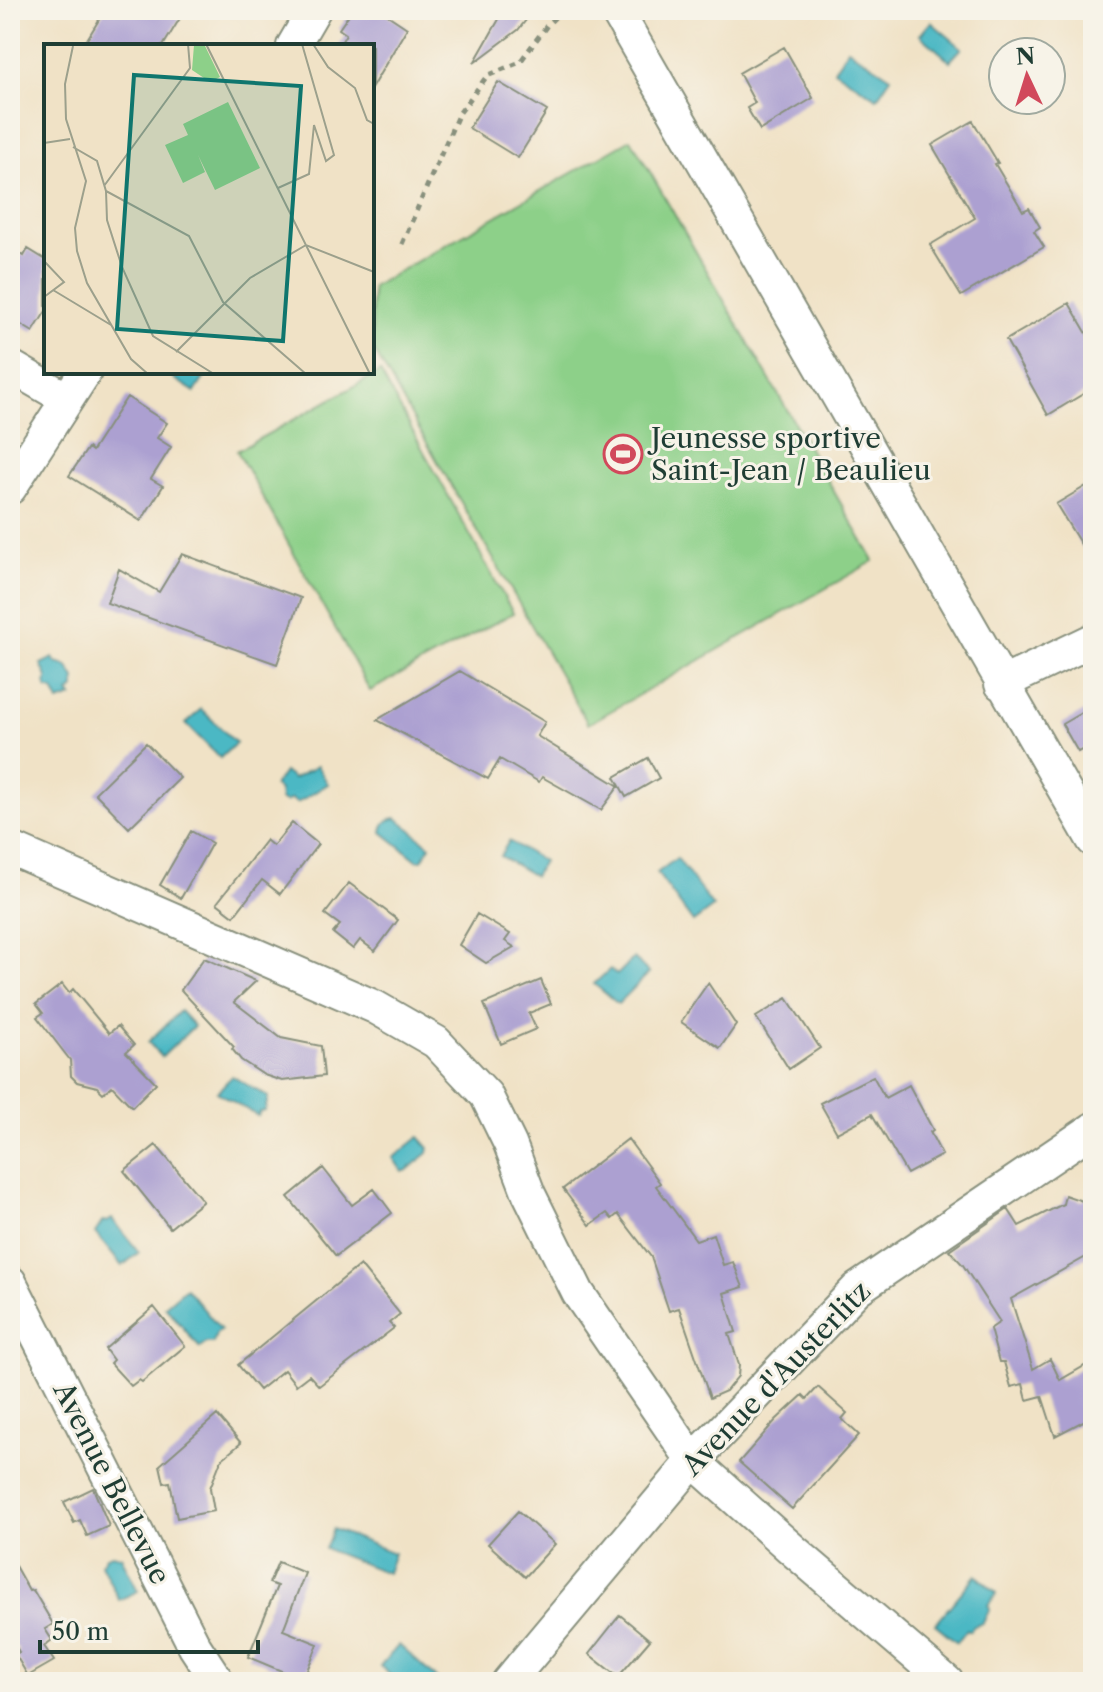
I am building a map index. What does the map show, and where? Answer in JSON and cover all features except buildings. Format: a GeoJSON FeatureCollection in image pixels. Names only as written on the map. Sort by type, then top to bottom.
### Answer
{"type":"FeatureCollection","features":[{"type":"Feature","properties":{"kind":"street"},"geometry":{"type":"LineString","coordinates":[[294,44],[314,10]]}},
{"type":"Feature","properties":{"kind":"street"},"geometry":{"type":"LineString","coordinates":[[616,10],[1093,840]]}},
{"type":"Feature","properties":{"kind":"street"},"geometry":{"type":"LineString","coordinates":[[10,366],[67,399]]}},
{"type":"Feature","properties":{"kind":"street"},"geometry":{"type":"LineString","coordinates":[[10,488],[84,374]]}},
{"type":"Feature","properties":{"kind":"street"},"geometry":{"type":"LineString","coordinates":[[1001,684],[1093,640]]}},
{"type":"Feature","properties":{"kind":"street"},"geometry":{"type":"LineString","coordinates":[[10,848],[375,1007],[436,1042],[486,1095],[510,1144],[529,1194],[578,1293],[693,1461],[947,1682]]}},
{"type":"Feature","properties":{"kind":"street","name":"Avenue d'Austerlitz"},"geometry":{"type":"LineString","coordinates":[[508,1682],[693,1461],[857,1289],[1093,1129]]}},
{"type":"Feature","properties":{"kind":"street","name":"Avenue Bellevue"},"geometry":{"type":"LineString","coordinates":[[10,1282],[195,1647],[218,1682]]}},
{"type":"Feature","properties":{"kind":"path"},"geometry":{"type":"LineString","coordinates":[[402,244],[458,115],[487,76],[520,62],[562,10]]}},
{"type":"Feature","properties":{"kind":"green space","name":"Jeunesse sportive Saint-Jean / Beaulieu"},"geometry":{"type":"Polygon","coordinates":[[[631,139],[874,561],[588,724],[374,350],[374,286],[631,139]]]}},
{"type":"Feature","properties":{"kind":"green space"},"geometry":{"type":"Polygon","coordinates":[[[380,372],[513,613],[370,691],[237,451],[380,372]]]}},
{"type":"Feature","properties":{"kind":"water"},"geometry":{"type":"Polygon","coordinates":[[[931,22],[962,48],[950,61],[920,35],[931,22]]]}},
{"type":"Feature","properties":{"kind":"water"},"geometry":{"type":"Polygon","coordinates":[[[848,49],[891,77],[877,98],[834,70],[848,49]]]}},
{"type":"Feature","properties":{"kind":"water"},"geometry":{"type":"Polygon","coordinates":[[[175,374],[207,374],[195,392],[173,378],[175,374]]]}},
{"type":"Feature","properties":{"kind":"water"},"geometry":{"type":"Polygon","coordinates":[[[53,658],[56,663],[67,666],[75,678],[74,688],[69,693],[72,697],[59,702],[53,690],[46,688],[47,677],[41,664],[53,658]]]}},
{"type":"Feature","properties":{"kind":"water"},"geometry":{"type":"Polygon","coordinates":[[[201,709],[236,743],[220,758],[186,724],[201,709]]]}},
{"type":"Feature","properties":{"kind":"water"},"geometry":{"type":"Polygon","coordinates":[[[317,766],[328,784],[297,803],[291,799],[286,802],[280,800],[279,791],[274,786],[284,772],[293,779],[317,766]]]}},
{"type":"Feature","properties":{"kind":"water"},"geometry":{"type":"Polygon","coordinates":[[[397,818],[430,846],[422,860],[417,860],[382,832],[386,822],[397,818]]]}},
{"type":"Feature","properties":{"kind":"water"},"geometry":{"type":"Polygon","coordinates":[[[509,841],[543,861],[534,876],[500,856],[509,841]]]}},
{"type":"Feature","properties":{"kind":"water"},"geometry":{"type":"Polygon","coordinates":[[[677,858],[713,907],[693,922],[657,873],[677,858]]]}},
{"type":"Feature","properties":{"kind":"water"},"geometry":{"type":"Polygon","coordinates":[[[634,958],[649,973],[618,1004],[594,984],[610,969],[617,975],[634,958]]]}},
{"type":"Feature","properties":{"kind":"water"},"geometry":{"type":"Polygon","coordinates":[[[180,1011],[194,1026],[162,1057],[148,1042],[180,1011]]]}},
{"type":"Feature","properties":{"kind":"water"},"geometry":{"type":"Polygon","coordinates":[[[232,1076],[268,1097],[265,1111],[258,1116],[217,1092],[232,1076]]]}},
{"type":"Feature","properties":{"kind":"water"},"geometry":{"type":"Polygon","coordinates":[[[419,1137],[429,1148],[428,1153],[402,1171],[393,1158],[419,1137]]]}},
{"type":"Feature","properties":{"kind":"water"},"geometry":{"type":"Polygon","coordinates":[[[112,1219],[139,1252],[122,1266],[95,1233],[103,1221],[112,1219]]]}},
{"type":"Feature","properties":{"kind":"water"},"geometry":{"type":"Polygon","coordinates":[[[186,1288],[221,1330],[213,1343],[206,1343],[200,1348],[165,1306],[186,1288]]]}},
{"type":"Feature","properties":{"kind":"water"},"geometry":{"type":"Polygon","coordinates":[[[333,1529],[394,1553],[387,1573],[325,1549],[333,1529]]]}},
{"type":"Feature","properties":{"kind":"water"},"geometry":{"type":"Polygon","coordinates":[[[106,1556],[121,1556],[138,1591],[119,1600],[101,1564],[106,1556]]]}},
{"type":"Feature","properties":{"kind":"water"},"geometry":{"type":"Polygon","coordinates":[[[976,1575],[997,1593],[988,1605],[990,1608],[983,1623],[970,1631],[967,1629],[957,1642],[935,1624],[976,1575]]]}},
{"type":"Feature","properties":{"kind":"water"},"geometry":{"type":"Polygon","coordinates":[[[399,1645],[440,1682],[398,1682],[380,1666],[399,1645]]]}},
{"type":"Feature","properties":{"kind":"place","name":"Jeunesse sportive Saint-Jean / Beaulieu"},"geometry":{"type":"Point","coordinates":[623,454]}}]}
